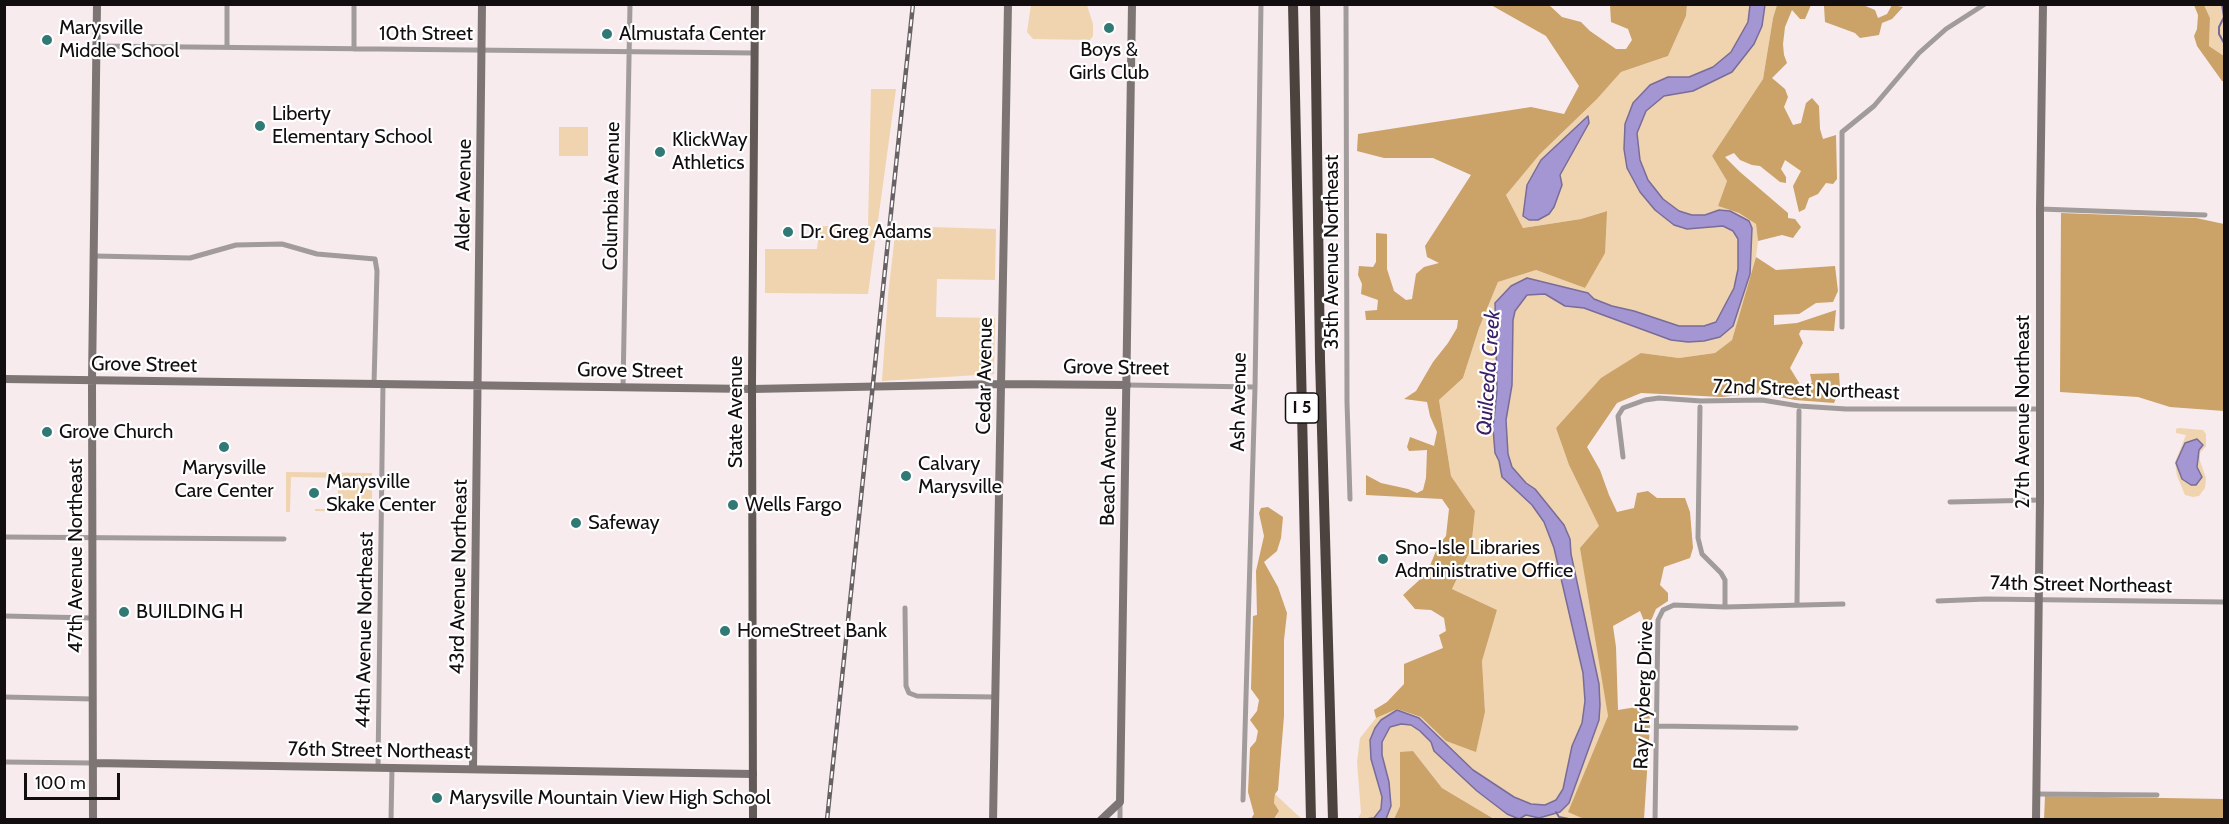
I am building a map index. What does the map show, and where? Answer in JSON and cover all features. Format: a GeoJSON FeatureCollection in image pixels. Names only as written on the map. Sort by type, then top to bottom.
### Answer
{"type":"FeatureCollection","features":[{"type":"Feature","properties":{"kind":"highway","name":"I 5"},"geometry":{"type":"LineString","coordinates":[[1293,4],[1311,815]]}},
{"type":"Feature","properties":{"kind":"highway","name":"I 5"},"geometry":{"type":"LineString","coordinates":[[1315,4],[1320,359],[1333,819]]}},
{"type":"Feature","properties":{"kind":"main road","name":"State Avenue"},"geometry":{"type":"LineString","coordinates":[[753,819],[752,389],[755,4]]}},
{"type":"Feature","properties":{"kind":"street","name":"47th Avenue Northeast"},"geometry":{"type":"LineString","coordinates":[[93,819],[92,381],[97,4]]}},
{"type":"Feature","properties":{"kind":"street"},"geometry":{"type":"LineString","coordinates":[[227,4],[227,47]]}},
{"type":"Feature","properties":{"kind":"street"},"geometry":{"type":"LineString","coordinates":[[354,4],[354,49]]}},
{"type":"Feature","properties":{"kind":"street","name":"Alder Avenue"},"geometry":{"type":"LineString","coordinates":[[478,386],[482,4]]}},
{"type":"Feature","properties":{"kind":"street","name":"Columbia Avenue"},"geometry":{"type":"LineString","coordinates":[[623,388],[630,4]]}},
{"type":"Feature","properties":{"kind":"street","name":"Cedar Avenue"},"geometry":{"type":"LineString","coordinates":[[993,819],[1008,4]]}},
{"type":"Feature","properties":{"kind":"street","name":"Beach Avenue"},"geometry":{"type":"LineString","coordinates":[[1120,819],[1132,4]]}},
{"type":"Feature","properties":{"kind":"street","name":"Ash Avenue"},"geometry":{"type":"LineString","coordinates":[[1243,800],[1255,387],[1261,4]]}},
{"type":"Feature","properties":{"kind":"street","name":"35th Avenue Northeast"},"geometry":{"type":"LineString","coordinates":[[1346,4],[1347,402],[1350,499]]}},
{"type":"Feature","properties":{"kind":"street"},"geometry":{"type":"LineString","coordinates":[[1842,327],[1842,132],[1874,106],[1919,53],[1946,29],[1985,4]]}},
{"type":"Feature","properties":{"kind":"street","name":"27th Avenue Northeast"},"geometry":{"type":"LineString","coordinates":[[2036,819],[2043,4]]}},
{"type":"Feature","properties":{"kind":"street","name":"10th Street"},"geometry":{"type":"LineString","coordinates":[[96,46],[755,53]]}},
{"type":"Feature","properties":{"kind":"street"},"geometry":{"type":"LineString","coordinates":[[2040,208],[2205,215]]}},
{"type":"Feature","properties":{"kind":"street"},"geometry":{"type":"LineString","coordinates":[[93,256],[189,258],[236,245],[282,244],[317,254],[375,259],[377,271],[374,384]]}},
{"type":"Feature","properties":{"kind":"street","name":"Grove Street"},"geometry":{"type":"LineString","coordinates":[[4,379],[752,389],[1001,384],[1255,387]]}},
{"type":"Feature","properties":{"kind":"street","name":"44th Avenue Northeast"},"geometry":{"type":"LineString","coordinates":[[378,767],[383,384]]}},
{"type":"Feature","properties":{"kind":"street","name":"43rd Avenue Northeast"},"geometry":{"type":"LineString","coordinates":[[473,769],[478,386]]}},
{"type":"Feature","properties":{"kind":"street","name":"72nd Street Northeast"},"geometry":{"type":"LineString","coordinates":[[1623,457],[1618,416],[1623,408],[1659,398],[1701,401],[1762,400],[1799,406],[1846,409],[2040,409]]}},
{"type":"Feature","properties":{"kind":"street"},"geometry":{"type":"LineString","coordinates":[[1700,407],[1698,538],[1702,554],[1725,580],[1725,607]]}},
{"type":"Feature","properties":{"kind":"street"},"geometry":{"type":"LineString","coordinates":[[1797,604],[1799,411]]}},
{"type":"Feature","properties":{"kind":"street"},"geometry":{"type":"LineString","coordinates":[[1950,502],[2040,500]]}},
{"type":"Feature","properties":{"kind":"street"},"geometry":{"type":"LineString","coordinates":[[4,537],[284,539]]}},
{"type":"Feature","properties":{"kind":"street","name":"74th Street Northeast"},"geometry":{"type":"LineString","coordinates":[[1938,601],[1986,599],[2224,602]]}},
{"type":"Feature","properties":{"kind":"street","name":"Ray Fryberg Drive"},"geometry":{"type":"LineString","coordinates":[[1655,819],[1659,620],[1663,610],[1674,605],[1725,607],[1844,604]]}},
{"type":"Feature","properties":{"kind":"street"},"geometry":{"type":"LineString","coordinates":[[905,608],[906,686],[909,693],[917,696],[996,697]]}},
{"type":"Feature","properties":{"kind":"street"},"geometry":{"type":"LineString","coordinates":[[4,616],[92,618]]}},
{"type":"Feature","properties":{"kind":"street"},"geometry":{"type":"LineString","coordinates":[[4,697],[93,699]]}},
{"type":"Feature","properties":{"kind":"street"},"geometry":{"type":"LineString","coordinates":[[1657,726],[1796,728]]}},
{"type":"Feature","properties":{"kind":"street","name":"76th Street Northeast"},"geometry":{"type":"LineString","coordinates":[[4,762],[753,774]]}},
{"type":"Feature","properties":{"kind":"street"},"geometry":{"type":"LineString","coordinates":[[391,819],[392,768]]}},
{"type":"Feature","properties":{"kind":"street"},"geometry":{"type":"LineString","coordinates":[[2036,794],[2157,795]]}},
{"type":"Feature","properties":{"kind":"street"},"geometry":{"type":"LineString","coordinates":[[1105,818],[1120,802]]}},
{"type":"Feature","properties":{"kind":"shaded area"},"geometry":{"type":"Polygon","coordinates":[[[1031,5],[1087,5],[1093,24],[1093,36],[1090,40],[1033,39],[1027,32],[1031,5]]]}},
{"type":"Feature","properties":{"kind":"shaded area"},"geometry":{"type":"Polygon","coordinates":[[[1491,5],[1549,5],[1562,17],[1581,22],[1616,49],[1626,49],[1632,40],[1628,29],[1611,22],[1610,5],[1687,5],[1686,16],[1668,56],[1621,72],[1597,99],[1540,154],[1506,195],[1523,228],[1581,219],[1607,211],[1605,253],[1585,288],[1536,270],[1498,282],[1479,328],[1463,378],[1439,400],[1451,476],[1475,511],[1471,549],[1452,589],[1497,610],[1482,661],[1485,712],[1476,752],[1446,741],[1421,717],[1397,709],[1376,718],[1374,710],[1387,702],[1404,684],[1404,664],[1443,648],[1439,635],[1446,631],[1444,618],[1431,610],[1415,609],[1403,595],[1427,573],[1438,546],[1446,536],[1449,509],[1442,499],[1366,495],[1366,475],[1381,483],[1417,493],[1423,490],[1427,450],[1409,451],[1407,447],[1410,437],[1434,446],[1437,432],[1427,402],[1404,399],[1416,391],[1457,328],[1458,320],[1366,320],[1365,311],[1377,310],[1378,300],[1361,294],[1362,284],[1358,275],[1359,266],[1373,267],[1376,262],[1376,233],[1387,234],[1387,269],[1394,291],[1406,300],[1412,299],[1416,274],[1424,267],[1439,263],[1427,257],[1425,246],[1471,175],[1433,158],[1384,158],[1357,151],[1358,134],[1531,107],[1564,114],[1579,86],[1546,36],[1491,5]]]}},
{"type":"Feature","properties":{"kind":"shaded area"},"geometry":{"type":"Polygon","coordinates":[[[1687,5],[1777,5],[1763,79],[1712,156],[1727,181],[1718,206],[1739,213],[1756,224],[1758,241],[1756,257],[1732,340],[1715,353],[1679,358],[1641,353],[1556,428],[1569,465],[1600,527],[1599,654],[1608,716],[1569,811],[1584,819],[1494,819],[1442,788],[1413,751],[1400,753],[1400,806],[1394,819],[1357,820],[1361,813],[1357,762],[1360,738],[1376,718],[1397,709],[1421,717],[1446,741],[1476,751],[1485,712],[1482,661],[1497,610],[1452,589],[1471,549],[1475,511],[1451,476],[1439,400],[1463,378],[1479,328],[1498,282],[1536,270],[1585,288],[1606,211],[1581,219],[1523,228],[1506,195],[1540,154],[1597,99],[1621,72],[1668,56],[1686,16],[1687,5]]]}},
{"type":"Feature","properties":{"kind":"shaded area","name":"Quilceda Creek"},"geometry":{"type":"Polygon","coordinates":[[[1750,5],[1765,5],[1762,26],[1754,44],[1732,72],[1693,91],[1664,96],[1646,111],[1637,133],[1640,160],[1648,180],[1663,199],[1679,211],[1692,215],[1705,215],[1719,210],[1730,211],[1749,221],[1752,228],[1750,274],[1733,326],[1720,337],[1688,342],[1671,340],[1584,308],[1565,306],[1545,294],[1527,295],[1515,311],[1512,385],[1506,420],[1508,454],[1512,467],[1526,483],[1535,489],[1564,525],[1570,539],[1571,554],[1599,684],[1599,720],[1569,803],[1560,812],[1539,818],[1526,815],[1519,819],[1507,814],[1477,791],[1434,751],[1431,742],[1420,731],[1411,725],[1401,724],[1390,727],[1382,742],[1382,755],[1389,782],[1391,806],[1386,819],[1365,819],[1374,818],[1381,809],[1382,797],[1371,759],[1370,740],[1381,720],[1397,710],[1419,718],[1473,770],[1514,797],[1531,804],[1545,805],[1556,800],[1563,789],[1572,746],[1582,723],[1585,701],[1583,673],[1554,548],[1544,522],[1532,505],[1502,477],[1495,453],[1493,428],[1497,391],[1495,303],[1511,286],[1527,278],[1588,293],[1594,299],[1612,306],[1679,326],[1704,326],[1716,322],[1734,288],[1738,269],[1738,239],[1733,231],[1723,226],[1687,229],[1674,225],[1655,210],[1640,192],[1627,168],[1624,149],[1625,124],[1633,103],[1650,85],[1668,77],[1689,77],[1713,67],[1731,52],[1748,22],[1750,5]]]}},
{"type":"Feature","properties":{"kind":"shaded area"},"geometry":{"type":"Polygon","coordinates":[[[1777,5],[1811,5],[1805,19],[1800,19],[1792,10],[1785,27],[1783,44],[1787,63],[1772,78],[1785,89],[1788,97],[1784,107],[1793,125],[1801,123],[1806,103],[1812,98],[1819,106],[1823,139],[1836,135],[1837,179],[1833,184],[1826,183],[1818,194],[1809,198],[1805,209],[1799,212],[1793,186],[1801,171],[1785,160],[1781,169],[1786,177],[1786,183],[1780,182],[1760,166],[1740,160],[1734,153],[1725,157],[1788,213],[1788,218],[1795,219],[1801,227],[1793,238],[1782,235],[1758,241],[1756,224],[1739,213],[1718,206],[1727,181],[1712,156],[1763,79],[1777,5]]]}},
{"type":"Feature","properties":{"kind":"shaded area"},"geometry":{"type":"Polygon","coordinates":[[[1811,5],[1863,5],[1875,10],[1878,18],[1887,14],[1892,5],[1903,7],[1892,19],[1882,23],[1879,35],[1860,38],[1855,33],[1825,22],[1824,6],[1811,5]]]}},
{"type":"Feature","properties":{"kind":"shaded area"},"geometry":{"type":"Polygon","coordinates":[[[2194,5],[2204,5],[2210,18],[2209,46],[2224,56],[2224,81],[2197,46],[2194,36],[2198,15],[2194,5]]]}},
{"type":"Feature","properties":{"kind":"shaded area"},"geometry":{"type":"Polygon","coordinates":[[[2204,5],[2224,5],[2224,56],[2209,46],[2210,18],[2204,5]]]}},
{"type":"Feature","properties":{"kind":"shaded area"},"geometry":{"type":"Polygon","coordinates":[[[871,89],[896,89],[868,294],[765,293],[765,249],[817,249],[820,226],[868,227],[871,89]]]}},
{"type":"Feature","properties":{"kind":"shaded area"},"geometry":{"type":"Polygon","coordinates":[[[1588,116],[1589,123],[1560,175],[1562,185],[1554,207],[1549,214],[1538,220],[1529,220],[1523,216],[1527,185],[1541,160],[1588,116]]]}},
{"type":"Feature","properties":{"kind":"shaded area"},"geometry":{"type":"Polygon","coordinates":[[[559,127],[588,127],[588,156],[559,156],[559,127]]]}},
{"type":"Feature","properties":{"kind":"shaded area"},"geometry":{"type":"Polygon","coordinates":[[[2061,213],[2196,218],[2224,224],[2224,411],[2170,407],[2138,397],[2060,392],[2061,213]]]}},
{"type":"Feature","properties":{"kind":"shaded area"},"geometry":{"type":"Polygon","coordinates":[[[896,226],[996,229],[995,280],[937,279],[936,317],[995,318],[994,374],[882,381],[896,226]]]}},
{"type":"Feature","properties":{"kind":"shaded area"},"geometry":{"type":"Polygon","coordinates":[[[1756,257],[1776,270],[1835,266],[1838,291],[1833,302],[1816,303],[1799,314],[1774,315],[1774,325],[1797,323],[1836,310],[1834,331],[1801,330],[1799,334],[1803,343],[1790,368],[1801,386],[1812,383],[1810,374],[1839,373],[1840,389],[1834,403],[1795,400],[1759,393],[1722,397],[1641,393],[1617,403],[1587,447],[1600,470],[1617,512],[1634,508],[1637,493],[1648,491],[1657,498],[1685,498],[1690,512],[1693,548],[1690,558],[1664,567],[1660,585],[1668,593],[1668,601],[1656,609],[1650,623],[1644,621],[1640,611],[1613,626],[1618,710],[1649,705],[1650,725],[1644,819],[1584,819],[1568,812],[1608,716],[1580,548],[1599,526],[1569,465],[1556,428],[1601,378],[1641,353],[1679,358],[1715,353],[1732,340],[1756,257]]]}},
{"type":"Feature","properties":{"kind":"shaded area"},"geometry":{"type":"Polygon","coordinates":[[[2176,429],[2203,430],[2206,434],[2206,446],[2200,453],[2200,461],[2206,478],[2205,488],[2199,496],[2185,495],[2177,476],[2175,462],[2186,435],[2176,433],[2176,429]]]}},
{"type":"Feature","properties":{"kind":"shaded area"},"geometry":{"type":"Polygon","coordinates":[[[2197,439],[2203,445],[2199,450],[2197,467],[2202,477],[2196,485],[2191,485],[2182,479],[2176,463],[2185,443],[2197,439]]]}},
{"type":"Feature","properties":{"kind":"shaded area"},"geometry":{"type":"Polygon","coordinates":[[[286,472],[372,473],[372,512],[315,511],[315,509],[338,509],[338,478],[291,477],[290,512],[286,512],[286,472]]]}},
{"type":"Feature","properties":{"kind":"shaded area"},"geometry":{"type":"Polygon","coordinates":[[[1268,507],[1283,517],[1277,551],[1264,562],[1278,587],[1287,613],[1284,640],[1284,716],[1278,790],[1274,803],[1279,811],[1274,819],[1251,819],[1254,814],[1248,792],[1250,748],[1256,741],[1258,731],[1250,720],[1257,711],[1259,700],[1251,689],[1253,616],[1257,615],[1256,571],[1264,536],[1259,513],[1261,508],[1268,507]]]}},
{"type":"Feature","properties":{"kind":"shaded area"},"geometry":{"type":"Polygon","coordinates":[[[1413,751],[1442,788],[1494,819],[1394,819],[1400,806],[1400,752],[1413,751]]]}},
{"type":"Feature","properties":{"kind":"shaded area"},"geometry":{"type":"Polygon","coordinates":[[[1275,794],[1302,819],[1274,820],[1279,811],[1274,803],[1275,794]]]}},
{"type":"Feature","properties":{"kind":"shaded area"},"geometry":{"type":"Polygon","coordinates":[[[2045,796],[2224,799],[2224,819],[2044,820],[2045,796]]]}},
{"type":"Feature","properties":{"kind":"waterway"},"geometry":{"type":"LineString","coordinates":[[2222,4],[2224,17],[2219,27],[2219,34],[2224,43]]}},
{"type":"Feature","properties":{"kind":"waterway"},"geometry":{"type":"LineString","coordinates":[[1556,812],[1559,817],[1574,820]]}},
{"type":"Feature","properties":{"kind":"railway"},"geometry":{"type":"LineString","coordinates":[[827,820],[913,4]]}},
{"type":"Feature","properties":{"kind":"place","name":"Boys & Girls Club"},"geometry":{"type":"Point","coordinates":[1109,28]}},
{"type":"Feature","properties":{"kind":"place","name":"Almustafa Center"},"geometry":{"type":"Point","coordinates":[607,34]}},
{"type":"Feature","properties":{"kind":"place","name":"Marysville Middle School"},"geometry":{"type":"Point","coordinates":[47,40]}},
{"type":"Feature","properties":{"kind":"place","name":"Liberty Elementary School"},"geometry":{"type":"Point","coordinates":[260,126]}},
{"type":"Feature","properties":{"kind":"place","name":"KlickWay Athletics"},"geometry":{"type":"Point","coordinates":[660,152]}},
{"type":"Feature","properties":{"kind":"place","name":"Dr. Greg Adams"},"geometry":{"type":"Point","coordinates":[788,232]}},
{"type":"Feature","properties":{"kind":"place","name":"Grove Church"},"geometry":{"type":"Point","coordinates":[47,432]}},
{"type":"Feature","properties":{"kind":"place","name":"Marysville Care Center"},"geometry":{"type":"Point","coordinates":[224,447]}},
{"type":"Feature","properties":{"kind":"place","name":"Calvary Marysville"},"geometry":{"type":"Point","coordinates":[906,476]}},
{"type":"Feature","properties":{"kind":"place","name":"Marysville Skake Center"},"geometry":{"type":"Point","coordinates":[314,493]}},
{"type":"Feature","properties":{"kind":"place","name":"Wells Fargo"},"geometry":{"type":"Point","coordinates":[733,505]}},
{"type":"Feature","properties":{"kind":"place","name":"Safeway"},"geometry":{"type":"Point","coordinates":[576,523]}},
{"type":"Feature","properties":{"kind":"place","name":"Sno-Isle Libraries Administrative Office"},"geometry":{"type":"Point","coordinates":[1383,559]}},
{"type":"Feature","properties":{"kind":"place","name":"BUILDING H"},"geometry":{"type":"Point","coordinates":[124,612]}},
{"type":"Feature","properties":{"kind":"place","name":"HomeStreet Bank"},"geometry":{"type":"Point","coordinates":[725,631]}},
{"type":"Feature","properties":{"kind":"place","name":"Marysville Mountain View High School"},"geometry":{"type":"Point","coordinates":[437,798]}}]}
